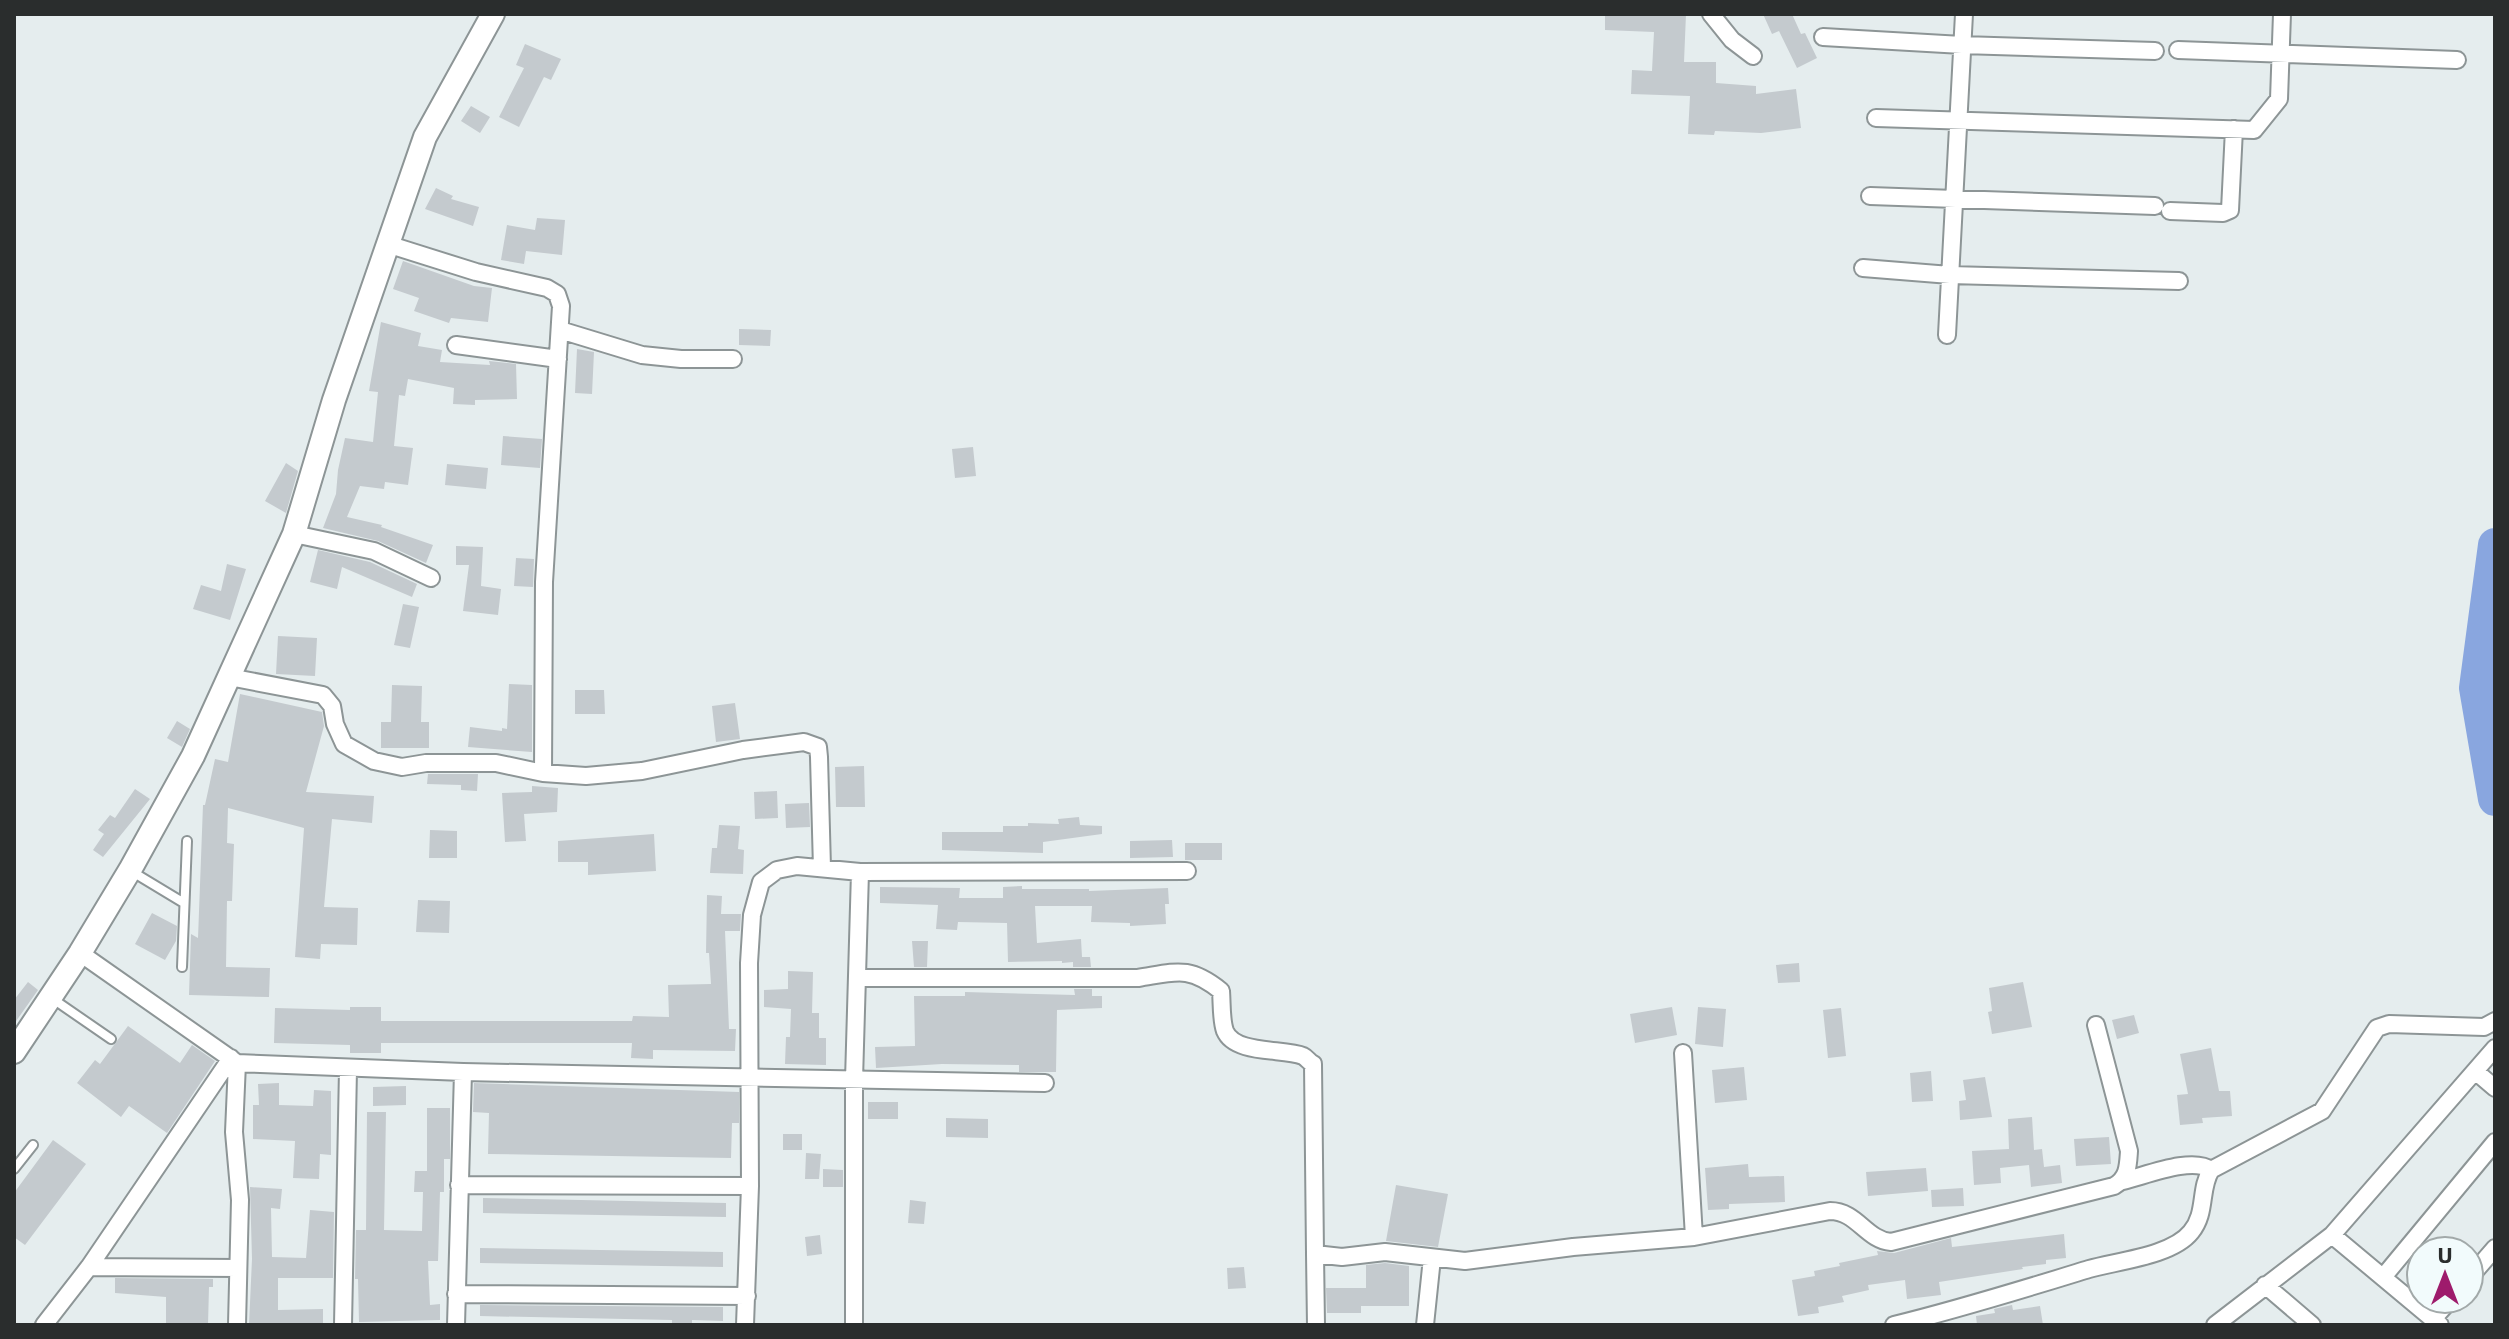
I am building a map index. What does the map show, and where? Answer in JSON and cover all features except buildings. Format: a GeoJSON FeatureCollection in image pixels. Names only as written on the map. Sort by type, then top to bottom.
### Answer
{"type":"FeatureCollection","features":[{"type":"Feature","properties":{"kind":"street"},"geometry":{"type":"LineString","coordinates":[[14,1052],[80,953],[193,756],[294,534],[334,400],[425,137],[493,14]]}},
{"type":"Feature","properties":{"kind":"street"},"geometry":{"type":"LineString","coordinates":[[1711,14],[1732,40],[1753,56]]}},
{"type":"Feature","properties":{"kind":"street"},"geometry":{"type":"LineString","coordinates":[[1947,335],[1964,14]]}},
{"type":"Feature","properties":{"kind":"street"},"geometry":{"type":"LineString","coordinates":[[1876,118],[2254,130],[2279,99],[2282,14]]}},
{"type":"Feature","properties":{"kind":"street"},"geometry":{"type":"LineString","coordinates":[[1823,37],[2155,51]]}},
{"type":"Feature","properties":{"kind":"street"},"geometry":{"type":"LineString","coordinates":[[2178,50],[2457,60]]}},
{"type":"Feature","properties":{"kind":"street"},"geometry":{"type":"LineString","coordinates":[[1870,196],[2223,213],[2230,210],[2234,129]]}},
{"type":"Feature","properties":{"kind":"street"},"geometry":{"type":"LineString","coordinates":[[390,245],[476,272],[547,288],[557,294],[561,306],[544,582],[543,773]]}},
{"type":"Feature","properties":{"kind":"street"},"geometry":{"type":"LineString","coordinates":[[1863,268],[1950,275],[2179,281]]}},
{"type":"Feature","properties":{"kind":"street"},"geometry":{"type":"LineString","coordinates":[[560,330],[642,355],[733,359]]}},
{"type":"Feature","properties":{"kind":"street"},"geometry":{"type":"LineString","coordinates":[[456,345],[558,359]]}},
{"type":"Feature","properties":{"kind":"street"},"geometry":{"type":"LineString","coordinates":[[294,534],[374,551],[431,578]]}},
{"type":"Feature","properties":{"kind":"street"},"geometry":{"type":"LineString","coordinates":[[229,677],[323,695],[332,706],[335,724],[344,744],[374,761],[402,767],[426,763],[496,763],[543,773],[586,776],[642,771],[743,750],[804,742],[818,747],[823,825],[822,868]]}},
{"type":"Feature","properties":{"kind":"street"},"geometry":{"type":"LineString","coordinates":[[745,1325],[750,1186],[749,963],[752,915],[761,882],[777,870],[797,866],[860,872],[1187,871]]}},
{"type":"Feature","properties":{"kind":"street"},"geometry":{"type":"LineString","coordinates":[[854,1325],[854,1080],[860,872]]}},
{"type":"Feature","properties":{"kind":"street"},"geometry":{"type":"LineString","coordinates":[[80,953],[234,1060],[348,1069],[1045,1083]]}},
{"type":"Feature","properties":{"kind":"street"},"geometry":{"type":"LineString","coordinates":[[858,978],[1138,978],[1179,971],[1202,976],[1221,991],[1225,1030],[1231,1038],[1240,1044],[1302,1055],[1313,1064],[1316,1325]]}},
{"type":"Feature","properties":{"kind":"street"},"geometry":{"type":"LineString","coordinates":[[1894,1325],[1983,1303],[2090,1269],[2155,1253],[2175,1243],[2190,1233],[2203,1212],[2205,1180],[2211,1170],[2322,1111],[2377,1028],[2389,1024],[2484,1027],[2495,1021]]}},
{"type":"Feature","properties":{"kind":"street"},"geometry":{"type":"LineString","coordinates":[[2096,1025],[2129,1151],[2123,1181]]}},
{"type":"Feature","properties":{"kind":"street"},"geometry":{"type":"LineString","coordinates":[[2215,1325],[2332,1235],[2495,1048]]}},
{"type":"Feature","properties":{"kind":"street"},"geometry":{"type":"LineString","coordinates":[[1683,1053],[1694,1237]]}},
{"type":"Feature","properties":{"kind":"street"},"geometry":{"type":"LineString","coordinates":[[44,1325],[89,1267],[234,1060]]}},
{"type":"Feature","properties":{"kind":"street"},"geometry":{"type":"LineString","coordinates":[[234,1060],[234,1132],[240,1200],[237,1325]]}},
{"type":"Feature","properties":{"kind":"street"},"geometry":{"type":"LineString","coordinates":[[343,1325],[348,1069]]}},
{"type":"Feature","properties":{"kind":"street"},"geometry":{"type":"LineString","coordinates":[[2475,1071],[2495,1088]]}},
{"type":"Feature","properties":{"kind":"street"},"geometry":{"type":"LineString","coordinates":[[456,1325],[463,1072]]}},
{"type":"Feature","properties":{"kind":"street"},"geometry":{"type":"LineString","coordinates":[[2384,1276],[2495,1142]]}},
{"type":"Feature","properties":{"kind":"street"},"geometry":{"type":"LineString","coordinates":[[1315,1254],[1342,1257],[1385,1252],[1465,1261],[1573,1247],[1694,1237],[1840,1211],[1881,1241],[1891,1242],[2057,1202],[2186,1165],[2203,1164],[2211,1170]]}},
{"type":"Feature","properties":{"kind":"street"},"geometry":{"type":"LineString","coordinates":[[459,1185],[750,1186]]}},
{"type":"Feature","properties":{"kind":"street"},"geometry":{"type":"LineString","coordinates":[[2332,1235],[2437,1322]]}},
{"type":"Feature","properties":{"kind":"street"},"geometry":{"type":"LineString","coordinates":[[1425,1325],[1432,1258]]}},
{"type":"Feature","properties":{"kind":"street"},"geometry":{"type":"LineString","coordinates":[[89,1267],[238,1268]]}},
{"type":"Feature","properties":{"kind":"street"},"geometry":{"type":"LineString","coordinates":[[2265,1285],[2312,1325]]}},
{"type":"Feature","properties":{"kind":"street"},"geometry":{"type":"LineString","coordinates":[[456,1294],[747,1296]]}},
{"type":"Feature","properties":{"kind":"lane"},"geometry":{"type":"LineString","coordinates":[[182,967],[187,841]]}},
{"type":"Feature","properties":{"kind":"lane"},"geometry":{"type":"LineString","coordinates":[[130,870],[184,903]]}},
{"type":"Feature","properties":{"kind":"lane"},"geometry":{"type":"LineString","coordinates":[[50,997],[111,1039]]}},
{"type":"Feature","properties":{"kind":"lane"},"geometry":{"type":"LineString","coordinates":[[14,1169],[33,1145]]}},
{"type":"Feature","properties":{"kind":"waterway"},"geometry":{"type":"LineString","coordinates":[[2495,545],[2476,688],[2495,799]]}}]}
